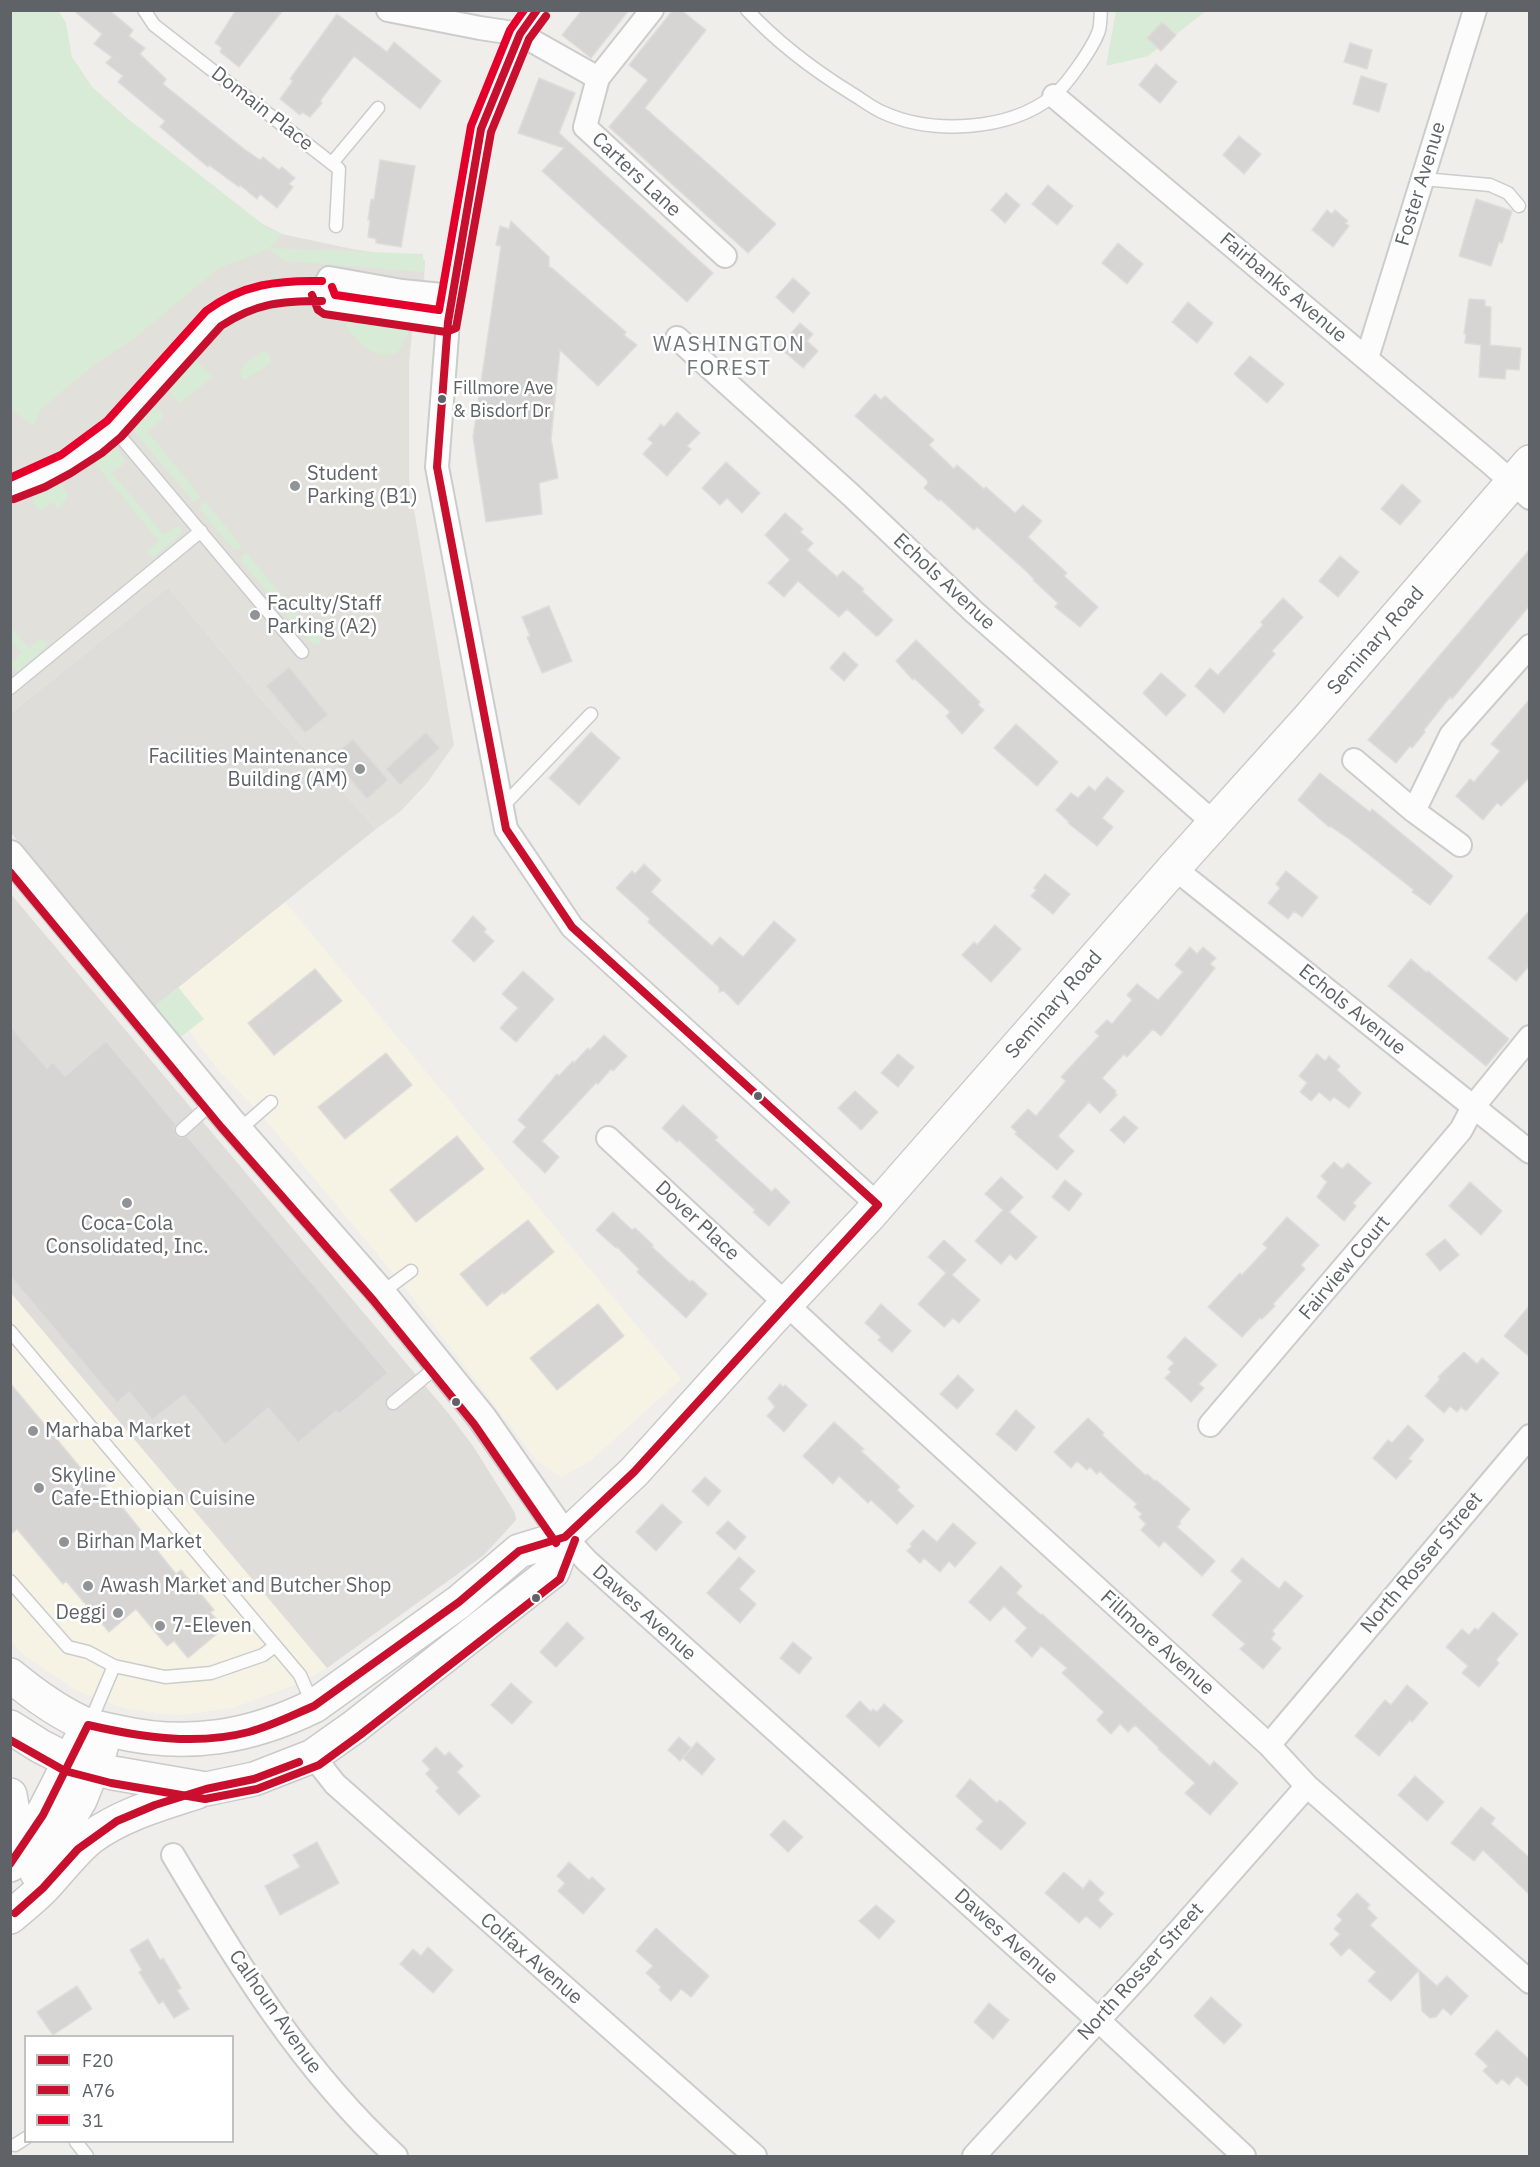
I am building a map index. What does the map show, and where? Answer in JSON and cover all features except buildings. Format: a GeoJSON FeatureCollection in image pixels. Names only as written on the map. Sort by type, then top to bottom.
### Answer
{"type":"FeatureCollection","features":[{"type":"Feature","properties":{"kind":"main road","name":"Seminary Road"},"geometry":{"type":"LineString","coordinates":[[10,1675],[45,1701],[99,1727],[138,1736],[181,1739],[220,1737],[249,1732],[287,1719],[314,1706],[441,1615],[519,1551],[565,1537],[634,1472],[878,1205],[1214,823],[1524,480]]}},
{"type":"Feature","properties":{"kind":"main road","name":"Seminary Road"},"geometry":{"type":"LineString","coordinates":[[10,1726],[39,1746],[81,1765],[142,1779],[206,1789],[254,1779],[313,1756],[354,1727],[553,1571],[565,1537]]}},
{"type":"Feature","properties":{"kind":"main road"},"geometry":{"type":"LineString","coordinates":[[10,1865],[39,1819],[81,1765],[99,1727]]}},
{"type":"Feature","properties":{"kind":"main road"},"geometry":{"type":"LineString","coordinates":[[10,1908],[41,1869],[80,1800],[81,1765]]}},
{"type":"Feature","properties":{"kind":"main road"},"geometry":{"type":"LineString","coordinates":[[10,1917],[43,1888],[78,1849],[117,1821],[206,1789]]}},
{"type":"Feature","properties":{"kind":"main road"},"geometry":{"type":"LineString","coordinates":[[10,1796],[14,1817],[10,1831]]}},
{"type":"Feature","properties":{"kind":"street"},"geometry":{"type":"LineString","coordinates":[[388,10],[446,16],[520,34],[598,78]]}},
{"type":"Feature","properties":{"kind":"street"},"geometry":{"type":"LineString","coordinates":[[537,10],[520,34],[481,129],[448,322],[437,467],[506,829],[572,927],[878,1205]]}},
{"type":"Feature","properties":{"kind":"street","name":"Carters Lane"},"geometry":{"type":"LineString","coordinates":[[652,10],[598,78],[585,127],[725,256]]}},
{"type":"Feature","properties":{"kind":"street","name":"Foster Avenue"},"geometry":{"type":"LineString","coordinates":[[1367,358],[1475,10]]}},
{"type":"Feature","properties":{"kind":"street","name":"Fairbanks Avenue"},"geometry":{"type":"LineString","coordinates":[[1053,96],[1367,358],[1524,480]]}},
{"type":"Feature","properties":{"kind":"street"},"geometry":{"type":"LineString","coordinates":[[322,291],[330,278],[402,291],[452,296]]}},
{"type":"Feature","properties":{"kind":"street"},"geometry":{"type":"LineString","coordinates":[[322,291],[327,304],[448,322]]}},
{"type":"Feature","properties":{"kind":"street"},"geometry":{"type":"LineString","coordinates":[[10,489],[66,464],[96,444],[114,429],[214,318],[233,305],[265,292],[322,291]]}},
{"type":"Feature","properties":{"kind":"street","name":"Echols Avenue"},"geometry":{"type":"LineString","coordinates":[[677,338],[852,496],[973,610],[1214,823]]}},
{"type":"Feature","properties":{"kind":"street"},"geometry":{"type":"LineString","coordinates":[[1414,811],[1451,735],[1530,646]]}},
{"type":"Feature","properties":{"kind":"street"},"geometry":{"type":"LineString","coordinates":[[1354,760],[1414,811],[1460,845]]}},
{"type":"Feature","properties":{"kind":"street","name":"Dawes Avenue"},"geometry":{"type":"LineString","coordinates":[[10,855],[214,1101],[381,1293],[482,1418],[565,1537],[586,1561],[1097,2019],[1244,2157]]}},
{"type":"Feature","properties":{"kind":"street","name":"Echols Avenue"},"geometry":{"type":"LineString","coordinates":[[1174,868],[1530,1152]]}},
{"type":"Feature","properties":{"kind":"street","name":"Fairview Court"},"geometry":{"type":"LineString","coordinates":[[1210,1425],[1461,1130],[1473,1107],[1530,1037]]}},
{"type":"Feature","properties":{"kind":"street","name":"Dover Place"},"geometry":{"type":"LineString","coordinates":[[608,1138],[786,1304]]}},
{"type":"Feature","properties":{"kind":"street","name":"Fillmore Avenue"},"geometry":{"type":"LineString","coordinates":[[786,1304],[1269,1744],[1306,1786],[1530,1982]]}},
{"type":"Feature","properties":{"kind":"street","name":"North Rosser Street"},"geometry":{"type":"LineString","coordinates":[[1269,1744],[1530,1436]]}},
{"type":"Feature","properties":{"kind":"street","name":"Colfax Avenue"},"geometry":{"type":"LineString","coordinates":[[313,1756],[336,1784],[755,2157]]}},
{"type":"Feature","properties":{"kind":"street","name":"North Rosser Street"},"geometry":{"type":"LineString","coordinates":[[974,2157],[1097,2019],[1139,1976],[1306,1786]]}},
{"type":"Feature","properties":{"kind":"street","name":"Calhoun Avenue"},"geometry":{"type":"LineString","coordinates":[[173,1855],[283,2030],[328,2086],[396,2157]]}},
{"type":"Feature","properties":{"kind":"lane","name":"Domain Place"},"geometry":{"type":"LineString","coordinates":[[144,10],[154,25],[339,169],[336,226]]}},
{"type":"Feature","properties":{"kind":"lane"},"geometry":{"type":"LineString","coordinates":[[747,10],[793,55],[882,112],[930,126],[968,127],[1004,120],[1033,108],[1053,96],[1078,66],[1098,33],[1101,10]]}},
{"type":"Feature","properties":{"kind":"lane"},"geometry":{"type":"LineString","coordinates":[[332,163],[378,108]]}},
{"type":"Feature","properties":{"kind":"lane"},"geometry":{"type":"LineString","coordinates":[[1423,178],[1490,184],[1508,193],[1519,206]]}},
{"type":"Feature","properties":{"kind":"lane"},"geometry":{"type":"LineString","coordinates":[[114,429],[302,652]]}},
{"type":"Feature","properties":{"kind":"lane"},"geometry":{"type":"LineString","coordinates":[[10,688],[201,531]]}},
{"type":"Feature","properties":{"kind":"lane"},"geometry":{"type":"LineString","coordinates":[[502,807],[591,714]]}},
{"type":"Feature","properties":{"kind":"lane"},"geometry":{"type":"LineString","coordinates":[[182,1130],[214,1101]]}},
{"type":"Feature","properties":{"kind":"lane"},"geometry":{"type":"LineString","coordinates":[[239,1130],[271,1102]]}},
{"type":"Feature","properties":{"kind":"lane"},"geometry":{"type":"LineString","coordinates":[[381,1293],[411,1271]]}},
{"type":"Feature","properties":{"kind":"lane"},"geometry":{"type":"LineString","coordinates":[[10,1331],[300,1675],[314,1706]]}},
{"type":"Feature","properties":{"kind":"lane"},"geometry":{"type":"LineString","coordinates":[[393,1403],[439,1365]]}},
{"type":"Feature","properties":{"kind":"lane"},"geometry":{"type":"LineString","coordinates":[[10,1581],[68,1647],[88,1652],[114,1666],[165,1677],[211,1673],[263,1655],[275,1646]]}},
{"type":"Feature","properties":{"kind":"lane"},"geometry":{"type":"LineString","coordinates":[[99,1727],[114,1666]]}},
{"type":"Feature","properties":{"kind":"lane"},"geometry":{"type":"LineString","coordinates":[[77,2143],[87,2157]]}},
{"type":"Feature","properties":{"kind":"shaded area"},"geometry":{"type":"Polygon","coordinates":[[[40,10],[92,87],[222,203],[282,234],[352,249],[425,260],[424,282],[412,332],[409,364],[409,480],[454,745],[427,783],[401,811],[376,829],[262,700],[168,587],[11,713],[10,11],[40,10]]]}},
{"type":"Feature","properties":{"kind":"shaded area"},"geometry":{"type":"Polygon","coordinates":[[[168,587],[262,700],[376,829],[154,1007],[11,833],[11,713],[168,587]]]}},
{"type":"Feature","properties":{"kind":"shaded area"},"geometry":{"type":"Polygon","coordinates":[[[10,893],[449,1414],[473,1446],[515,1513],[516,1520],[484,1555],[327,1668],[11,1293],[10,893]]]}},
{"type":"Feature","properties":{"kind":"shaded area"},"geometry":{"type":"Polygon","coordinates":[[[285,902],[681,1379],[589,1462],[562,1477],[538,1462],[399,1280],[259,1112],[218,1070],[189,1031],[203,1018],[178,987],[285,902]]]}},
{"type":"Feature","properties":{"kind":"shaded area"},"geometry":{"type":"Polygon","coordinates":[[[11,1293],[327,1668],[297,1684],[233,1708],[181,1715],[123,1708],[77,1691],[24,1655],[11,1641],[11,1293]]]}},
{"type":"Feature","properties":{"kind":"green space"},"geometry":{"type":"Polygon","coordinates":[[[11,10],[59,11],[66,23],[72,58],[92,87],[123,115],[269,229],[282,234],[270,248],[423,254],[424,272],[285,261],[269,249],[219,268],[136,337],[95,364],[40,410],[34,426],[11,409],[11,10]]]}},
{"type":"Feature","properties":{"kind":"green space"},"geometry":{"type":"Polygon","coordinates":[[[1116,11],[1206,11],[1148,56],[1106,66],[1116,11]]]}},
{"type":"Feature","properties":{"kind":"green space"},"geometry":{"type":"Polygon","coordinates":[[[342,317],[409,328],[398,352],[389,355],[381,354],[372,351],[357,340],[342,317]]]}},
{"type":"Feature","properties":{"kind":"green space"},"geometry":{"type":"Polygon","coordinates":[[[263,351],[269,354],[271,363],[244,380],[240,372],[245,364],[263,351]]]}},
{"type":"Feature","properties":{"kind":"green space"},"geometry":{"type":"Polygon","coordinates":[[[195,359],[212,377],[181,403],[174,397],[170,386],[176,376],[191,360],[195,359]]]}},
{"type":"Feature","properties":{"kind":"green space"},"geometry":{"type":"Polygon","coordinates":[[[158,408],[162,413],[162,419],[148,432],[201,497],[193,501],[134,432],[135,425],[141,416],[149,409],[158,408]]]}},
{"type":"Feature","properties":{"kind":"green space"},"geometry":{"type":"Polygon","coordinates":[[[110,446],[120,452],[125,463],[112,473],[164,535],[174,527],[180,527],[182,533],[154,557],[147,554],[149,549],[159,541],[93,461],[110,446]]]}},
{"type":"Feature","properties":{"kind":"green space"},"geometry":{"type":"Polygon","coordinates":[[[61,483],[69,495],[58,509],[52,502],[42,510],[38,510],[32,500],[34,496],[48,486],[61,483]]]}},
{"type":"Feature","properties":{"kind":"green space"},"geometry":{"type":"Polygon","coordinates":[[[205,501],[242,547],[234,550],[199,509],[205,501]]]}},
{"type":"Feature","properties":{"kind":"green space"},"geometry":{"type":"Polygon","coordinates":[[[246,552],[315,636],[334,621],[334,629],[317,644],[309,641],[242,562],[241,557],[246,552]]]}},
{"type":"Feature","properties":{"kind":"green space"},"geometry":{"type":"Polygon","coordinates":[[[10,626],[29,648],[40,639],[47,642],[45,648],[19,671],[11,668],[11,663],[22,653],[11,640],[10,626]]]}},
{"type":"Feature","properties":{"kind":"green space"},"geometry":{"type":"Polygon","coordinates":[[[178,987],[204,1019],[179,1038],[154,1007],[178,987]]]}},
{"type":"Feature","properties":{"kind":"transit line","name":"31"},"geometry":{"type":"LineString","coordinates":[[332,287],[335,295],[439,310],[471,126],[510,30],[524,10]]}},
{"type":"Feature","properties":{"kind":"transit line","name":"F20"},"geometry":{"type":"LineString","coordinates":[[537,10],[520,34],[481,129],[448,322],[437,467],[506,829],[572,927],[878,1205]]}},
{"type":"Feature","properties":{"kind":"transit line","name":"A76"},"geometry":{"type":"LineString","coordinates":[[312,295],[318,310],[324,314],[446,332],[456,328],[491,132],[529,39],[546,16]]}},
{"type":"Feature","properties":{"kind":"transit line","name":"31"},"geometry":{"type":"LineString","coordinates":[[10,478],[61,455],[107,421],[206,311],[220,302],[247,289],[261,286],[291,281],[322,281]]}},
{"type":"Feature","properties":{"kind":"transit line","name":"A76"},"geometry":{"type":"LineString","coordinates":[[14,499],[45,487],[102,453],[121,437],[221,326],[246,312],[269,305],[322,301]]}},
{"type":"Feature","properties":{"kind":"transit line","name":"A76"},"geometry":{"type":"LineString","coordinates":[[10,872],[221,1127],[373,1300],[474,1424],[556,1543]]}},
{"type":"Feature","properties":{"kind":"transit line","name":"F20"},"geometry":{"type":"LineString","coordinates":[[10,1864],[43,1815],[88,1725],[148,1736],[188,1739],[229,1736],[274,1724],[314,1706],[459,1602],[519,1551],[565,1537],[634,1472],[878,1205]]}},
{"type":"Feature","properties":{"kind":"transit line","name":"A76"},"geometry":{"type":"LineString","coordinates":[[10,1740],[65,1771],[111,1783],[205,1799],[257,1789],[319,1765],[560,1579],[575,1540]]}},
{"type":"Feature","properties":{"kind":"transit line","name":"F20"},"geometry":{"type":"LineString","coordinates":[[15,1913],[43,1888],[78,1849],[117,1821],[155,1805],[206,1789],[254,1779],[299,1762]]}},
{"type":"Feature","properties":{"kind":"place","name":"Fillmore Ave & Bisdorf Dr"},"geometry":{"type":"Point","coordinates":[442,399]}},
{"type":"Feature","properties":{"kind":"place","name":"Student Parking (B1)"},"geometry":{"type":"Point","coordinates":[295,486]}},
{"type":"Feature","properties":{"kind":"place","name":"Faculty/Staff Parking (A2)"},"geometry":{"type":"Point","coordinates":[255,615]}},
{"type":"Feature","properties":{"kind":"place","name":"Facilities Maintenance Building (AM)"},"geometry":{"type":"Point","coordinates":[360,769]}},
{"type":"Feature","properties":{"kind":"place","name":"Coca-Cola Consolidated, Inc."},"geometry":{"type":"Point","coordinates":[127,1203]}},
{"type":"Feature","properties":{"kind":"place","name":"Marhaba Market"},"geometry":{"type":"Point","coordinates":[33,1431]}},
{"type":"Feature","properties":{"kind":"place","name":"Skyline Cafe-Ethiopian Cuisine"},"geometry":{"type":"Point","coordinates":[39,1488]}},
{"type":"Feature","properties":{"kind":"place","name":"Birhan Market"},"geometry":{"type":"Point","coordinates":[64,1542]}},
{"type":"Feature","properties":{"kind":"place","name":"Awash Market and Butcher Shop"},"geometry":{"type":"Point","coordinates":[88,1586]}},
{"type":"Feature","properties":{"kind":"place","name":"Deggi"},"geometry":{"type":"Point","coordinates":[118,1613]}},
{"type":"Feature","properties":{"kind":"place","name":"7-Eleven"},"geometry":{"type":"Point","coordinates":[160,1626]}},
{"type":"Feature","properties":{"kind":"district","name":"WASHINGTON FOREST"},"geometry":{"type":"Point","coordinates":[729,357]}}]}
